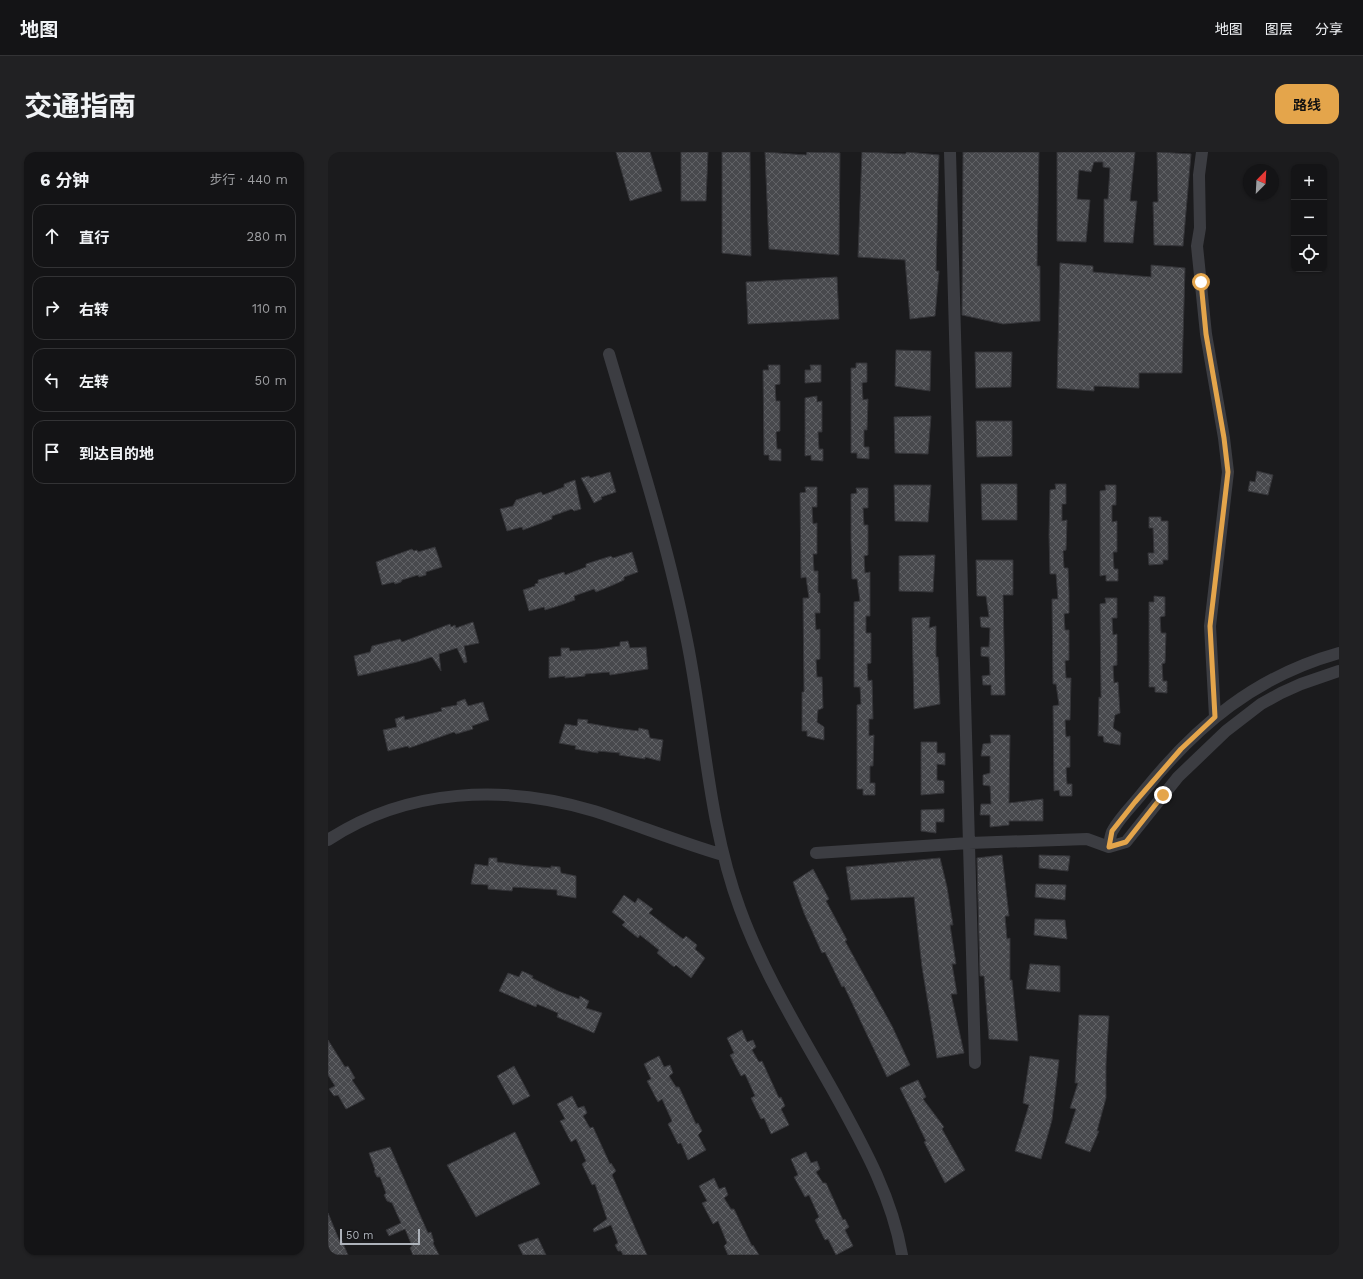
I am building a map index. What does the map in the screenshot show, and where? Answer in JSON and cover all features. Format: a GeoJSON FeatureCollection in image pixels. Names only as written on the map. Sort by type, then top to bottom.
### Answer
{"type":"FeatureCollection","features":[{"type":"Feature","properties":{"kind":"street"},"geometry":{"type":"LineString","coordinates":[[950,152],[975,1063]]}},
{"type":"Feature","properties":{"kind":"street"},"geometry":{"type":"LineString","coordinates":[[1202,152],[1199,176],[1200,228],[1197,246],[1206,334],[1224,438],[1228,472],[1210,626],[1215,717]]}},
{"type":"Feature","properties":{"kind":"street"},"geometry":{"type":"LineString","coordinates":[[609,354],[649,488],[679,604],[693,674],[708,776],[723,855],[740,909],[757,951],[874,1166],[889,1205],[902,1255]]}},
{"type":"Feature","properties":{"kind":"street"},"geometry":{"type":"LineString","coordinates":[[1109,847],[1112,831],[1135,802],[1181,749],[1215,717],[1252,690],[1272,678],[1294,668],[1339,653]]}},
{"type":"Feature","properties":{"kind":"street"},"geometry":{"type":"LineString","coordinates":[[816,853],[969,843],[1086,839],[1109,847],[1126,842],[1163,795],[1194,761],[1243,717],[1281,693],[1301,684],[1339,671]]}},
{"type":"Feature","properties":{"kind":"street"},"geometry":{"type":"LineString","coordinates":[[328,840],[358,822],[403,805],[448,796],[491,794],[533,798],[586,809],[723,855]]}},
{"type":"Feature","properties":{"kind":"building"},"geometry":{"type":"Polygon","coordinates":[[[616,152],[650,152],[662,191],[630,201],[616,152]]]}},
{"type":"Feature","properties":{"kind":"building"},"geometry":{"type":"Polygon","coordinates":[[[681,152],[708,152],[706,201],[681,201],[681,152]]]}},
{"type":"Feature","properties":{"kind":"building"},"geometry":{"type":"Polygon","coordinates":[[[722,152],[750,152],[751,256],[722,253],[722,152]]]}},
{"type":"Feature","properties":{"kind":"building"},"geometry":{"type":"Polygon","coordinates":[[[765,152],[806,155],[807,152],[840,153],[839,255],[769,249],[765,152]]]}},
{"type":"Feature","properties":{"kind":"building"},"geometry":{"type":"Polygon","coordinates":[[[862,152],[905,154],[907,152],[939,155],[936,271],[939,271],[935,316],[910,319],[905,260],[858,257],[862,152]]]}},
{"type":"Feature","properties":{"kind":"building"},"geometry":{"type":"Polygon","coordinates":[[[963,152],[1039,152],[1037,266],[1040,266],[1040,321],[1003,324],[962,315],[963,152]]]}},
{"type":"Feature","properties":{"kind":"building"},"geometry":{"type":"Polygon","coordinates":[[[1057,152],[1135,152],[1130,201],[1137,201],[1133,243],[1104,242],[1104,199],[1108,199],[1110,168],[1103,167],[1103,162],[1094,162],[1091,172],[1079,170],[1077,199],[1090,200],[1086,242],[1057,241],[1057,152]]]}},
{"type":"Feature","properties":{"kind":"building"},"geometry":{"type":"Polygon","coordinates":[[[1157,152],[1191,154],[1183,246],[1154,245],[1153,202],[1158,202],[1157,152]]]}},
{"type":"Feature","properties":{"kind":"building"},"geometry":{"type":"Polygon","coordinates":[[[1060,263],[1093,266],[1093,272],[1151,277],[1151,265],[1185,268],[1182,373],[1139,373],[1139,388],[1094,386],[1094,391],[1057,388],[1060,263]]]}},
{"type":"Feature","properties":{"kind":"building"},"geometry":{"type":"Polygon","coordinates":[[[837,277],[839,319],[748,324],[746,282],[837,277]]]}},
{"type":"Feature","properties":{"kind":"building"},"geometry":{"type":"Polygon","coordinates":[[[896,350],[931,351],[930,391],[895,386],[896,350]]]}},
{"type":"Feature","properties":{"kind":"building"},"geometry":{"type":"Polygon","coordinates":[[[975,352],[1012,352],[1011,387],[976,388],[975,352]]]}},
{"type":"Feature","properties":{"kind":"building"},"geometry":{"type":"Polygon","coordinates":[[[856,363],[867,363],[867,382],[862,383],[863,400],[868,399],[867,430],[864,430],[864,447],[869,447],[869,459],[857,458],[857,453],[851,453],[851,368],[856,368],[856,363]]]}},
{"type":"Feature","properties":{"kind":"building"},"geometry":{"type":"Polygon","coordinates":[[[768,365],[780,365],[780,384],[775,385],[776,401],[780,401],[780,431],[776,432],[777,449],[781,449],[781,461],[769,460],[769,455],[764,455],[763,370],[769,370],[768,365]]]}},
{"type":"Feature","properties":{"kind":"building"},"geometry":{"type":"Polygon","coordinates":[[[810,365],[821,365],[821,382],[805,383],[805,370],[811,370],[810,365]]]}},
{"type":"Feature","properties":{"kind":"building"},"geometry":{"type":"Polygon","coordinates":[[[817,396],[817,402],[822,401],[822,432],[818,432],[819,449],[823,449],[823,461],[811,460],[811,455],[805,456],[805,398],[817,396]]]}},
{"type":"Feature","properties":{"kind":"building"},"geometry":{"type":"Polygon","coordinates":[[[931,416],[928,454],[895,453],[894,417],[931,416]]]}},
{"type":"Feature","properties":{"kind":"building"},"geometry":{"type":"Polygon","coordinates":[[[976,421],[1012,421],[1012,456],[977,457],[976,421]]]}},
{"type":"Feature","properties":{"kind":"building"},"geometry":{"type":"Polygon","coordinates":[[[1257,471],[1273,475],[1268,495],[1248,491],[1250,481],[1255,482],[1257,471]]]}},
{"type":"Feature","properties":{"kind":"building"},"geometry":{"type":"Polygon","coordinates":[[[610,472],[616,492],[601,497],[602,499],[594,503],[581,478],[589,476],[590,478],[610,472]]]}},
{"type":"Feature","properties":{"kind":"building"},"geometry":{"type":"Polygon","coordinates":[[[575,480],[581,509],[574,511],[572,509],[552,516],[552,519],[523,530],[522,527],[507,531],[500,509],[513,506],[516,500],[541,492],[543,495],[564,487],[564,484],[575,480]]]}},
{"type":"Feature","properties":{"kind":"building"},"geometry":{"type":"Polygon","coordinates":[[[981,484],[1017,484],[1017,520],[982,520],[981,484]]]}},
{"type":"Feature","properties":{"kind":"building"},"geometry":{"type":"Polygon","coordinates":[[[1055,484],[1066,484],[1066,504],[1062,504],[1062,521],[1067,520],[1066,550],[1063,551],[1064,568],[1068,568],[1069,613],[1064,614],[1065,630],[1069,630],[1069,660],[1065,661],[1066,678],[1071,678],[1070,720],[1065,720],[1066,737],[1070,736],[1070,767],[1066,768],[1067,784],[1072,784],[1072,796],[1060,796],[1059,790],[1054,791],[1053,706],[1059,705],[1056,684],[1053,684],[1052,599],[1058,599],[1056,574],[1050,574],[1049,535],[1050,490],[1056,489],[1055,484]]]}},
{"type":"Feature","properties":{"kind":"building"},"geometry":{"type":"Polygon","coordinates":[[[894,485],[931,485],[928,522],[895,521],[894,485]]]}},
{"type":"Feature","properties":{"kind":"building"},"geometry":{"type":"Polygon","coordinates":[[[1105,485],[1116,485],[1116,505],[1112,505],[1112,522],[1117,521],[1117,552],[1113,552],[1114,569],[1118,569],[1118,581],[1106,581],[1106,575],[1100,576],[1100,491],[1106,490],[1105,485]]]}},
{"type":"Feature","properties":{"kind":"building"},"geometry":{"type":"Polygon","coordinates":[[[805,487],[817,487],[817,507],[812,507],[813,524],[817,523],[817,554],[813,554],[814,571],[818,571],[818,593],[820,593],[820,613],[815,613],[816,630],[820,629],[820,659],[816,660],[817,677],[822,677],[823,708],[818,710],[817,722],[824,727],[824,740],[807,736],[807,731],[802,731],[802,692],[804,692],[803,598],[809,598],[806,577],[801,578],[800,493],[806,492],[805,487]]]}},
{"type":"Feature","properties":{"kind":"building"},"geometry":{"type":"Polygon","coordinates":[[[856,488],[868,488],[868,508],[863,508],[864,525],[868,525],[868,555],[864,556],[865,573],[870,572],[870,616],[866,616],[866,633],[871,633],[871,663],[867,664],[868,681],[872,680],[873,719],[869,719],[869,736],[874,735],[873,766],[870,766],[870,783],[875,783],[875,795],[863,795],[863,789],[857,789],[857,705],[861,704],[860,687],[854,687],[854,602],[860,601],[857,579],[852,579],[851,540],[851,494],[857,493],[856,488]]]}},
{"type":"Feature","properties":{"kind":"building"},"geometry":{"type":"Polygon","coordinates":[[[1149,517],[1161,517],[1161,521],[1168,521],[1168,560],[1163,560],[1163,564],[1149,565],[1148,553],[1154,553],[1153,528],[1149,528],[1149,517]]]}},
{"type":"Feature","properties":{"kind":"building"},"geometry":{"type":"Polygon","coordinates":[[[435,547],[442,567],[426,572],[426,575],[419,577],[418,575],[395,584],[394,582],[382,585],[376,562],[412,549],[414,551],[417,550],[418,552],[435,547]]]}},
{"type":"Feature","properties":{"kind":"building"},"geometry":{"type":"Polygon","coordinates":[[[632,552],[638,572],[624,577],[624,580],[596,592],[594,589],[574,596],[575,600],[545,610],[544,607],[529,611],[523,590],[535,586],[535,584],[538,583],[538,580],[564,572],[565,575],[586,567],[586,564],[611,556],[613,558],[632,552]]]}},
{"type":"Feature","properties":{"kind":"building"},"geometry":{"type":"Polygon","coordinates":[[[935,555],[933,592],[899,591],[899,556],[935,555]]]}},
{"type":"Feature","properties":{"kind":"building"},"geometry":{"type":"Polygon","coordinates":[[[976,560],[1013,560],[1013,595],[1003,595],[1005,695],[991,695],[991,685],[983,685],[982,676],[990,675],[989,657],[981,656],[981,647],[989,647],[990,628],[981,627],[980,617],[989,617],[986,596],[977,596],[976,560]]]}},
{"type":"Feature","properties":{"kind":"building"},"geometry":{"type":"Polygon","coordinates":[[[1154,596],[1165,597],[1165,616],[1160,617],[1161,633],[1166,633],[1165,663],[1162,664],[1163,681],[1167,681],[1167,693],[1155,692],[1155,687],[1149,687],[1149,602],[1154,602],[1154,596]]]}},
{"type":"Feature","properties":{"kind":"building"},"geometry":{"type":"Polygon","coordinates":[[[1105,598],[1117,598],[1117,618],[1112,618],[1113,635],[1117,634],[1117,665],[1113,666],[1114,683],[1118,682],[1120,713],[1115,715],[1113,728],[1121,733],[1120,745],[1104,742],[1103,736],[1098,736],[1099,697],[1101,698],[1100,604],[1106,603],[1105,598]]]}},
{"type":"Feature","properties":{"kind":"building"},"geometry":{"type":"Polygon","coordinates":[[[930,617],[929,628],[936,626],[936,657],[938,657],[940,704],[914,709],[912,618],[930,617]]]}},
{"type":"Feature","properties":{"kind":"building"},"geometry":{"type":"Polygon","coordinates":[[[473,622],[479,643],[464,646],[467,662],[464,663],[457,648],[439,654],[441,671],[432,657],[358,676],[354,656],[370,652],[372,646],[400,639],[402,642],[450,624],[451,627],[455,625],[456,628],[473,622]]]}},
{"type":"Feature","properties":{"kind":"building"},"geometry":{"type":"Polygon","coordinates":[[[628,641],[630,648],[646,647],[648,669],[610,675],[609,672],[585,674],[585,676],[565,678],[565,676],[549,678],[549,657],[561,656],[561,648],[569,648],[570,651],[599,649],[620,646],[620,642],[628,641]]]}},
{"type":"Feature","properties":{"kind":"building"},"geometry":{"type":"Polygon","coordinates":[[[465,699],[468,706],[483,702],[489,720],[472,726],[473,729],[456,734],[454,732],[409,748],[408,746],[388,751],[383,730],[397,727],[395,719],[404,716],[405,720],[442,711],[441,708],[457,705],[457,702],[465,699]]]}},
{"type":"Feature","properties":{"kind":"building"},"geometry":{"type":"Polygon","coordinates":[[[578,719],[588,720],[587,723],[616,728],[638,731],[639,728],[648,730],[650,738],[663,740],[660,761],[645,757],[645,759],[619,755],[620,753],[598,751],[598,753],[575,749],[576,746],[559,743],[565,724],[577,726],[578,719]]]}},
{"type":"Feature","properties":{"kind":"building"},"geometry":{"type":"Polygon","coordinates":[[[990,735],[1010,735],[1009,803],[1043,799],[1043,821],[1009,821],[1009,825],[990,827],[990,815],[980,815],[981,804],[991,804],[990,786],[983,785],[983,775],[990,773],[990,756],[981,756],[983,744],[991,743],[990,735]]]}},
{"type":"Feature","properties":{"kind":"building"},"geometry":{"type":"Polygon","coordinates":[[[921,742],[937,742],[937,753],[945,753],[945,765],[937,764],[937,780],[944,781],[944,793],[921,795],[921,742]]]}},
{"type":"Feature","properties":{"kind":"building"},"geometry":{"type":"Polygon","coordinates":[[[944,809],[944,822],[936,822],[936,833],[921,831],[921,810],[944,809]]]}},
{"type":"Feature","properties":{"kind":"building"},"geometry":{"type":"Polygon","coordinates":[[[1002,855],[1009,916],[1005,916],[1007,939],[1010,938],[1010,980],[1012,980],[1018,1041],[989,1039],[984,976],[980,976],[977,858],[1002,855]]]}},
{"type":"Feature","properties":{"kind":"building"},"geometry":{"type":"Polygon","coordinates":[[[1039,855],[1070,856],[1068,871],[1039,868],[1039,855]]]}},
{"type":"Feature","properties":{"kind":"building"},"geometry":{"type":"Polygon","coordinates":[[[489,858],[497,858],[497,862],[528,866],[551,868],[551,866],[560,867],[561,873],[576,876],[576,898],[557,895],[557,890],[513,887],[512,891],[488,889],[488,885],[471,884],[475,864],[488,866],[489,858]]]}},
{"type":"Feature","properties":{"kind":"building"},"geometry":{"type":"Polygon","coordinates":[[[940,858],[947,887],[953,925],[950,925],[956,964],[952,964],[957,994],[951,994],[964,1053],[937,1058],[922,967],[914,897],[851,900],[846,867],[940,858]]]}},
{"type":"Feature","properties":{"kind":"building"},"geometry":{"type":"Polygon","coordinates":[[[813,869],[829,899],[826,901],[847,940],[845,941],[892,1026],[910,1065],[887,1077],[844,986],[842,987],[825,952],[822,953],[804,913],[793,882],[813,869]]]}},
{"type":"Feature","properties":{"kind":"building"},"geometry":{"type":"Polygon","coordinates":[[[1036,884],[1066,885],[1065,900],[1035,897],[1036,884]]]}},
{"type":"Feature","properties":{"kind":"building"},"geometry":{"type":"Polygon","coordinates":[[[624,895],[635,903],[638,898],[653,909],[649,913],[683,939],[686,936],[697,945],[695,949],[705,958],[691,978],[676,965],[674,967],[657,953],[659,950],[640,935],[638,938],[622,925],[625,922],[612,912],[624,895]]]}},
{"type":"Feature","properties":{"kind":"building"},"geometry":{"type":"Polygon","coordinates":[[[1035,919],[1065,920],[1067,939],[1034,935],[1035,919]]]}},
{"type":"Feature","properties":{"kind":"building"},"geometry":{"type":"Polygon","coordinates":[[[1030,964],[1060,966],[1060,992],[1026,989],[1030,964]]]}},
{"type":"Feature","properties":{"kind":"building"},"geometry":{"type":"Polygon","coordinates":[[[522,971],[533,976],[532,978],[558,991],[579,999],[580,996],[589,1001],[586,1008],[602,1013],[594,1033],[557,1017],[558,1013],[537,1004],[536,1007],[499,991],[508,973],[519,977],[522,971]]]}},
{"type":"Feature","properties":{"kind":"building"},"geometry":{"type":"Polygon","coordinates":[[[1079,1015],[1109,1016],[1106,1064],[1106,1098],[1097,1131],[1099,1131],[1090,1152],[1065,1143],[1076,1109],[1070,1108],[1078,1083],[1075,1083],[1079,1015]]]}},
{"type":"Feature","properties":{"kind":"building"},"geometry":{"type":"Polygon","coordinates":[[[742,1030],[747,1042],[753,1040],[756,1047],[752,1050],[759,1062],[762,1061],[779,1098],[781,1097],[785,1106],[781,1109],[789,1125],[771,1134],[764,1118],[761,1119],[751,1098],[755,1096],[745,1074],[741,1076],[730,1055],[734,1053],[727,1038],[742,1030]]]}},
{"type":"Feature","properties":{"kind":"building"},"geometry":{"type":"Polygon","coordinates":[[[328,1040],[345,1067],[348,1066],[355,1078],[352,1080],[365,1099],[346,1109],[338,1095],[334,1096],[329,1089],[335,1086],[328,1075],[328,1040]]]}},
{"type":"Feature","properties":{"kind":"building"},"geometry":{"type":"Polygon","coordinates":[[[659,1056],[664,1067],[670,1065],[673,1073],[669,1076],[676,1087],[679,1087],[696,1124],[698,1123],[702,1131],[698,1135],[706,1150],[688,1160],[681,1143],[678,1144],[668,1124],[672,1121],[662,1099],[658,1102],[647,1081],[651,1079],[644,1064],[659,1056]]]}},
{"type":"Feature","properties":{"kind":"building"},"geometry":{"type":"Polygon","coordinates":[[[1030,1056],[1059,1060],[1052,1120],[1041,1159],[1015,1151],[1029,1105],[1023,1103],[1030,1056]]]}},
{"type":"Feature","properties":{"kind":"building"},"geometry":{"type":"Polygon","coordinates":[[[514,1066],[530,1096],[513,1105],[497,1076],[514,1066]]]}},
{"type":"Feature","properties":{"kind":"building"},"geometry":{"type":"Polygon","coordinates":[[[918,1080],[926,1097],[923,1099],[944,1127],[942,1129],[965,1170],[945,1183],[924,1142],[926,1141],[900,1088],[918,1080]]]}},
{"type":"Feature","properties":{"kind":"building"},"geometry":{"type":"Polygon","coordinates":[[[572,1096],[578,1108],[584,1106],[587,1113],[583,1116],[590,1128],[593,1127],[610,1164],[611,1163],[616,1171],[612,1175],[647,1255],[623,1255],[621,1251],[618,1251],[615,1245],[618,1243],[611,1225],[594,1232],[593,1229],[607,1219],[595,1184],[592,1185],[582,1164],[586,1161],[576,1139],[571,1142],[560,1121],[565,1119],[557,1104],[572,1096]]]}},
{"type":"Feature","properties":{"kind":"building"},"geometry":{"type":"Polygon","coordinates":[[[515,1132],[540,1184],[476,1217],[447,1165],[515,1132]]]}},
{"type":"Feature","properties":{"kind":"building"},"geometry":{"type":"Polygon","coordinates":[[[390,1147],[428,1233],[431,1232],[433,1243],[439,1255],[413,1255],[410,1248],[412,1246],[405,1229],[389,1236],[386,1230],[401,1223],[392,1203],[387,1201],[384,1195],[386,1193],[380,1177],[377,1177],[374,1171],[375,1170],[369,1153],[390,1147]]]}},
{"type":"Feature","properties":{"kind":"building"},"geometry":{"type":"Polygon","coordinates":[[[806,1152],[811,1163],[817,1161],[820,1169],[816,1172],[823,1183],[826,1183],[843,1220],[845,1219],[849,1227],[845,1230],[853,1246],[836,1255],[828,1239],[825,1240],[815,1220],[819,1217],[809,1195],[805,1197],[794,1177],[798,1175],[791,1159],[806,1152]]]}},
{"type":"Feature","properties":{"kind":"building"},"geometry":{"type":"Polygon","coordinates":[[[714,1178],[719,1189],[725,1187],[728,1195],[724,1198],[731,1209],[734,1209],[752,1246],[753,1245],[759,1255],[728,1255],[724,1246],[727,1243],[718,1221],[713,1224],[702,1203],[707,1201],[699,1186],[714,1178]]]}},
{"type":"Feature","properties":{"kind":"building"},"geometry":{"type":"Polygon","coordinates":[[[328,1213],[340,1242],[342,1241],[348,1255],[328,1255],[328,1213]]]}},
{"type":"Feature","properties":{"kind":"building"},"geometry":{"type":"Polygon","coordinates":[[[538,1238],[546,1255],[523,1255],[518,1245],[538,1238]]]}},
{"type":"Feature","properties":{"kind":"route"},"geometry":{"type":"LineString","coordinates":[[1163,795],[1126,842],[1109,847],[1112,831],[1135,802],[1181,749],[1215,717],[1210,626],[1228,472],[1224,438],[1206,334],[1201,282]]}}]}
